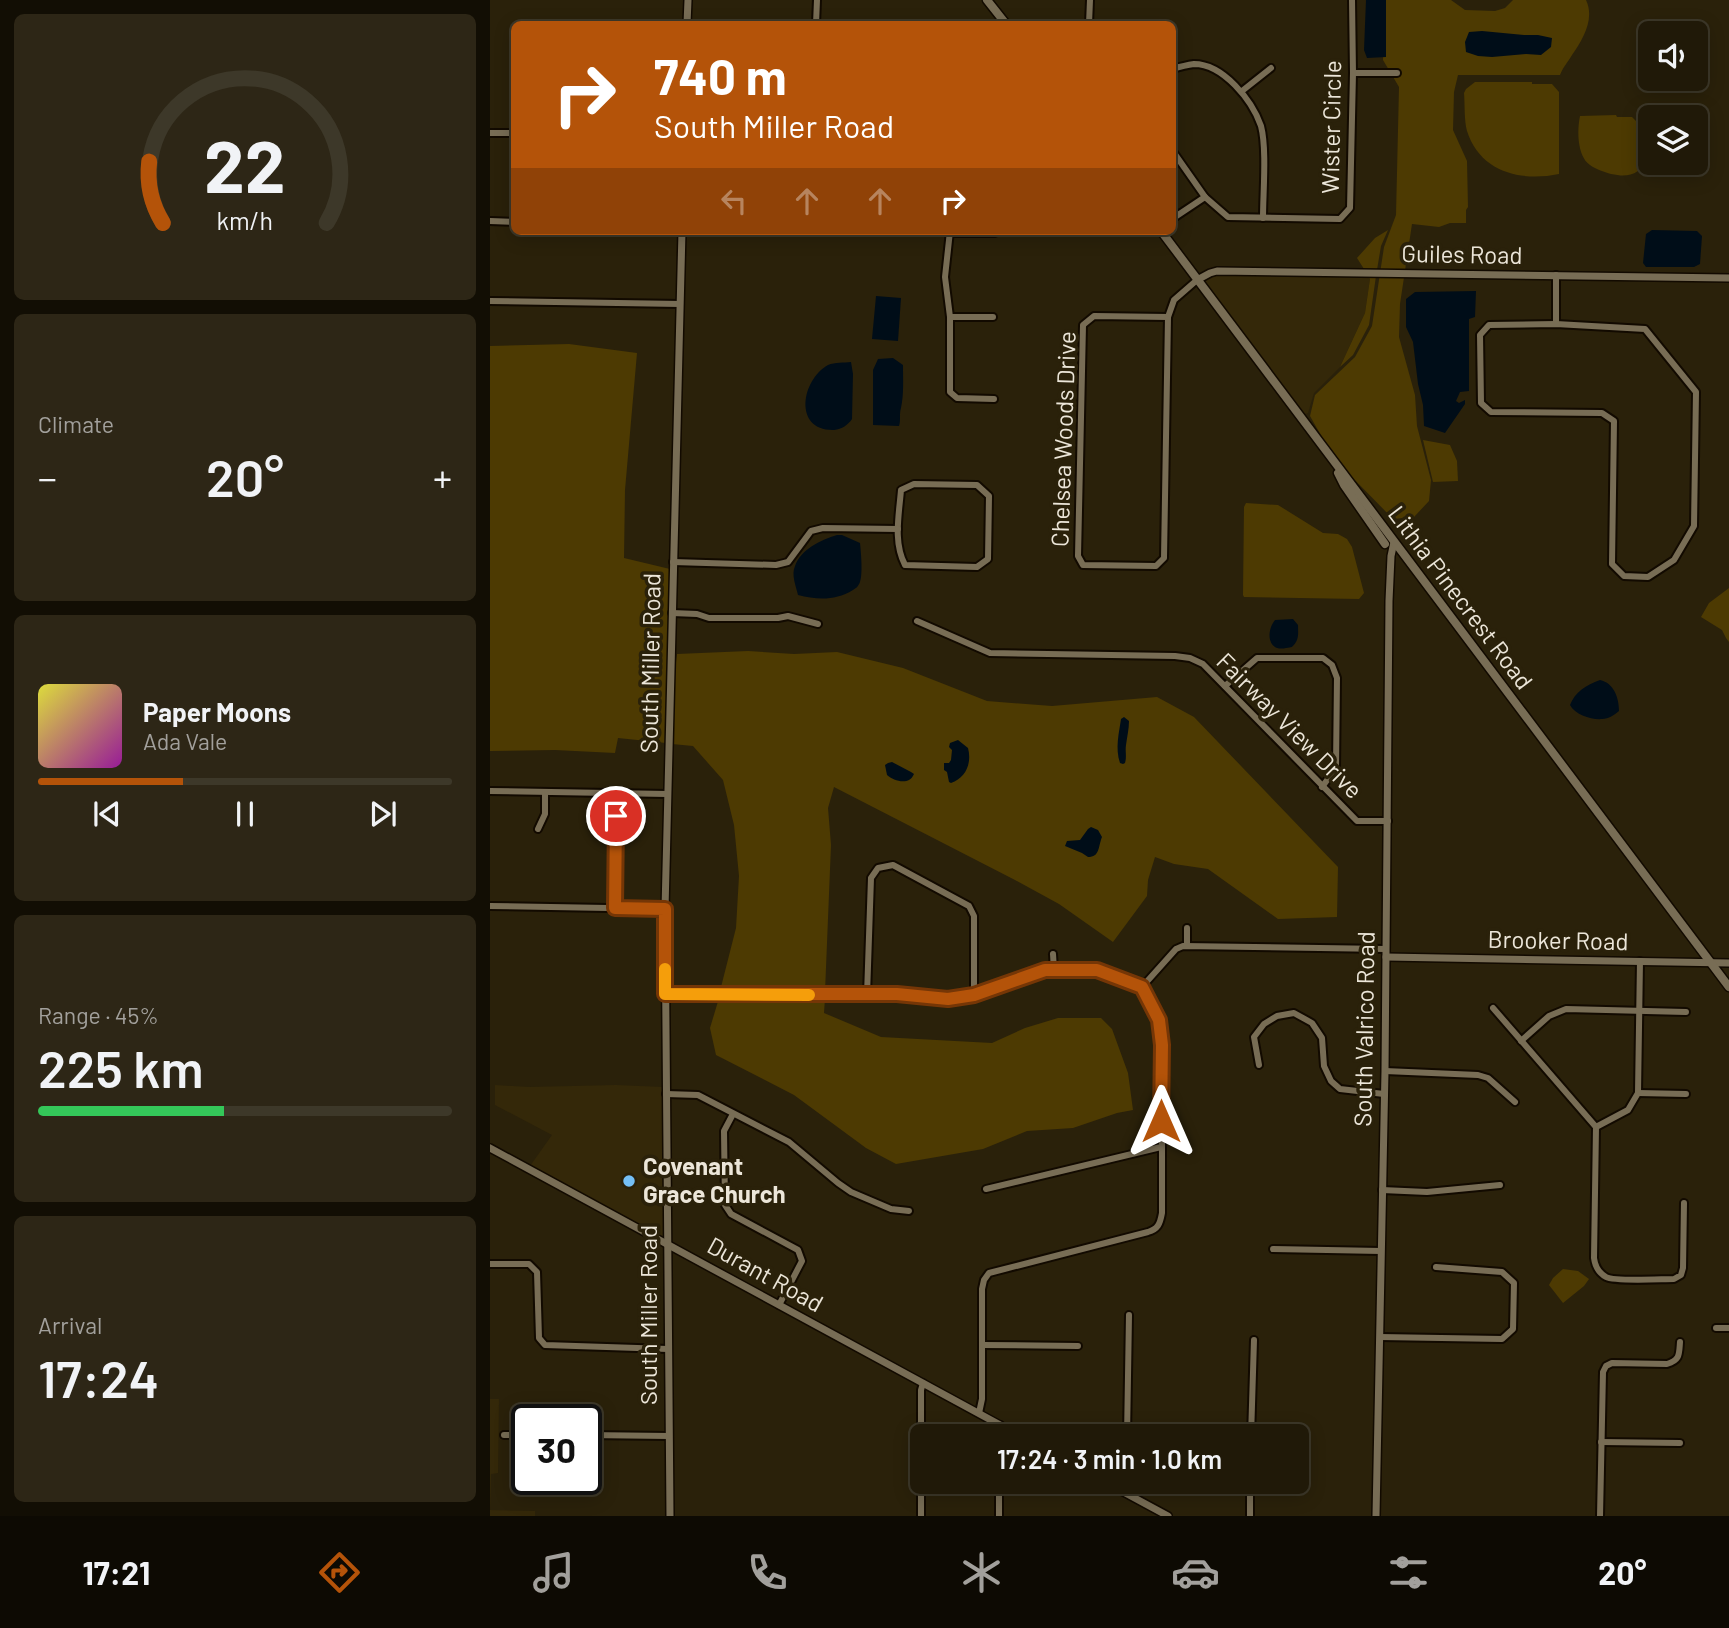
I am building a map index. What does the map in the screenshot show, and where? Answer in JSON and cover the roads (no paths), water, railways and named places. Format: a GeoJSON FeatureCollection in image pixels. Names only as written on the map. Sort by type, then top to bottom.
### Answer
{"type":"FeatureCollection","features":[{"type":"Feature","properties":{"kind":"main road"},"geometry":{"type":"LineString","coordinates":[[987,0],[1004,21]]}},
{"type":"Feature","properties":{"kind":"main road","name":"Lithia Pinecrest Road"},"geometry":{"type":"LineString","coordinates":[[1164,235],[1335,464],[1390,543],[1729,987]]}},
{"type":"Feature","properties":{"kind":"street"},"geometry":{"type":"LineString","coordinates":[[687,21],[688,0]]}},
{"type":"Feature","properties":{"kind":"street"},"geometry":{"type":"LineString","coordinates":[[816,21],[817,0]]}},
{"type":"Feature","properties":{"kind":"street"},"geometry":{"type":"LineString","coordinates":[[1089,21],[1090,0]]}},
{"type":"Feature","properties":{"kind":"street","name":"Wister Circle"},"geometry":{"type":"LineString","coordinates":[[1176,156],[1205,197],[1228,217],[1340,219],[1350,208],[1352,0]]}},
{"type":"Feature","properties":{"kind":"street"},"geometry":{"type":"LineString","coordinates":[[1176,68],[1194,64],[1214,68],[1242,91],[1260,126],[1264,146],[1262,218]]}},
{"type":"Feature","properties":{"kind":"street"},"geometry":{"type":"LineString","coordinates":[[1242,91],[1271,68]]}},
{"type":"Feature","properties":{"kind":"street"},"geometry":{"type":"LineString","coordinates":[[1353,73],[1397,73]]}},
{"type":"Feature","properties":{"kind":"street"},"geometry":{"type":"LineString","coordinates":[[490,133],[511,133]]}},
{"type":"Feature","properties":{"kind":"street"},"geometry":{"type":"LineString","coordinates":[[1176,216],[1205,197]]}},
{"type":"Feature","properties":{"kind":"street"},"geometry":{"type":"LineString","coordinates":[[490,221],[511,222]]}},
{"type":"Feature","properties":{"kind":"street","name":"South Miller Road"},"geometry":{"type":"LineString","coordinates":[[670,1516],[665,909],[682,235]]}},
{"type":"Feature","properties":{"kind":"street"},"geometry":{"type":"LineString","coordinates":[[950,235],[945,277],[950,317],[950,392],[957,398],[994,399]]}},
{"type":"Feature","properties":{"kind":"street","name":"Guiles Road"},"geometry":{"type":"LineString","coordinates":[[1198,280],[1217,271],[1729,278]]}},
{"type":"Feature","properties":{"kind":"street"},"geometry":{"type":"LineString","coordinates":[[1556,275],[1556,324]]}},
{"type":"Feature","properties":{"kind":"street"},"geometry":{"type":"LineString","coordinates":[[1168,317],[1174,300],[1198,280]]}},
{"type":"Feature","properties":{"kind":"street"},"geometry":{"type":"LineString","coordinates":[[490,301],[680,304]]}},
{"type":"Feature","properties":{"kind":"street","name":"Chelsea Woods Drive"},"geometry":{"type":"LineString","coordinates":[[1094,316],[1168,317],[1164,558],[1156,566],[1083,565],[1078,556],[1083,325],[1094,316]]}},
{"type":"Feature","properties":{"kind":"street"},"geometry":{"type":"LineString","coordinates":[[950,317],[993,317]]}},
{"type":"Feature","properties":{"kind":"street"},"geometry":{"type":"LineString","coordinates":[[1556,324],[1645,328],[1696,392],[1694,526],[1674,560],[1648,577],[1624,576],[1612,564],[1614,421],[1602,414],[1491,412],[1481,403],[1479,335],[1489,325],[1556,324]]}},
{"type":"Feature","properties":{"kind":"street"},"geometry":{"type":"LineString","coordinates":[[914,484],[977,485],[989,496],[988,559],[977,567],[905,565],[900,555],[898,529],[901,490],[914,484]]}},
{"type":"Feature","properties":{"kind":"street"},"geometry":{"type":"LineString","coordinates":[[673,562],[776,565],[788,562],[811,531],[822,528],[898,529]]}},
{"type":"Feature","properties":{"kind":"street","name":"South Valrico Road"},"geometry":{"type":"LineString","coordinates":[[1376,1516],[1385,1071],[1390,543]]}},
{"type":"Feature","properties":{"kind":"street"},"geometry":{"type":"LineString","coordinates":[[672,613],[697,614],[709,618],[788,616],[818,624]]}},
{"type":"Feature","properties":{"kind":"street","name":"Fairway View Drive"},"geometry":{"type":"LineString","coordinates":[[917,621],[990,653],[1190,658],[1203,664],[1357,821],[1388,821]]}},
{"type":"Feature","properties":{"kind":"street"},"geometry":{"type":"LineString","coordinates":[[1225,686],[1257,658],[1323,658],[1332,665],[1337,678],[1336,768],[1322,787]]}},
{"type":"Feature","properties":{"kind":"street"},"geometry":{"type":"LineString","coordinates":[[490,792],[667,794]]}},
{"type":"Feature","properties":{"kind":"street"},"geometry":{"type":"LineString","coordinates":[[538,829],[545,814],[545,792]]}},
{"type":"Feature","properties":{"kind":"street"},"geometry":{"type":"LineString","coordinates":[[615,908],[616,793]]}},
{"type":"Feature","properties":{"kind":"street"},"geometry":{"type":"LineString","coordinates":[[867,995],[871,878],[878,868],[893,864],[970,906],[974,916],[974,995]]}},
{"type":"Feature","properties":{"kind":"street"},"geometry":{"type":"LineString","coordinates":[[490,906],[665,909]]}},
{"type":"Feature","properties":{"kind":"street"},"geometry":{"type":"LineString","coordinates":[[1186,946],[1187,928]]}},
{"type":"Feature","properties":{"kind":"street"},"geometry":{"type":"LineString","coordinates":[[1142,987],[1176,948],[1186,946],[1386,953]]}},
{"type":"Feature","properties":{"kind":"street","name":"Brooker Road"},"geometry":{"type":"LineString","coordinates":[[1386,953],[1729,963]]}},
{"type":"Feature","properties":{"kind":"street"},"geometry":{"type":"LineString","coordinates":[[1053,954],[1054,970]]}},
{"type":"Feature","properties":{"kind":"street"},"geometry":{"type":"LineString","coordinates":[[1596,1127],[1628,1110],[1638,1093],[1640,961]]}},
{"type":"Feature","properties":{"kind":"street"},"geometry":{"type":"LineString","coordinates":[[665,994],[897,994],[948,999],[974,995],[1045,970],[1097,970],[1142,987],[1159,1020],[1162,1045],[1162,1213],[1157,1228],[989,1273],[982,1289],[982,1399],[979,1413]]}},
{"type":"Feature","properties":{"kind":"street"},"geometry":{"type":"LineString","coordinates":[[1493,1008],[1596,1127],[1595,1267],[1609,1278],[1678,1278],[1683,1268],[1684,1203]]}},
{"type":"Feature","properties":{"kind":"street"},"geometry":{"type":"LineString","coordinates":[[1521,1041],[1549,1016],[1566,1009],[1686,1012]]}},
{"type":"Feature","properties":{"kind":"street"},"geometry":{"type":"LineString","coordinates":[[1259,1065],[1254,1037],[1264,1024],[1277,1016],[1294,1013],[1312,1023],[1322,1038],[1324,1066],[1331,1081],[1340,1089],[1384,1094]]}},
{"type":"Feature","properties":{"kind":"street"},"geometry":{"type":"LineString","coordinates":[[1385,1071],[1478,1074],[1488,1077],[1515,1102]]}},
{"type":"Feature","properties":{"kind":"street"},"geometry":{"type":"LineString","coordinates":[[1638,1093],[1686,1094]]}},
{"type":"Feature","properties":{"kind":"street"},"geometry":{"type":"LineString","coordinates":[[666,1094],[698,1095],[789,1142],[851,1192],[891,1209],[909,1211]]}},
{"type":"Feature","properties":{"kind":"street"},"geometry":{"type":"LineString","coordinates":[[733,1114],[724,1131],[725,1205],[731,1214],[798,1251],[802,1261],[779,1304]]}},
{"type":"Feature","properties":{"kind":"street"},"geometry":{"type":"LineString","coordinates":[[986,1189],[1161,1147]]}},
{"type":"Feature","properties":{"kind":"street","name":"Durant Road"},"geometry":{"type":"LineString","coordinates":[[490,1148],[998,1424]]}},
{"type":"Feature","properties":{"kind":"street"},"geometry":{"type":"LineString","coordinates":[[1382,1190],[1427,1192],[1500,1185]]}},
{"type":"Feature","properties":{"kind":"street"},"geometry":{"type":"LineString","coordinates":[[1273,1249],[1381,1251]]}},
{"type":"Feature","properties":{"kind":"street"},"geometry":{"type":"LineString","coordinates":[[490,1264],[529,1264],[537,1272],[539,1338],[545,1345],[668,1349]]}},
{"type":"Feature","properties":{"kind":"street"},"geometry":{"type":"LineString","coordinates":[[1380,1337],[1502,1339],[1513,1329],[1514,1283],[1502,1272],[1436,1267]]}},
{"type":"Feature","properties":{"kind":"street"},"geometry":{"type":"LineString","coordinates":[[1128,1424],[1129,1315]]}},
{"type":"Feature","properties":{"kind":"street"},"geometry":{"type":"LineString","coordinates":[[1716,1328],[1729,1328]]}},
{"type":"Feature","properties":{"kind":"street"},"geometry":{"type":"LineString","coordinates":[[1251,1424],[1254,1340]]}},
{"type":"Feature","properties":{"kind":"street"},"geometry":{"type":"LineString","coordinates":[[1600,1516],[1602,1372],[1612,1363],[1667,1364],[1675,1361],[1680,1342]]}},
{"type":"Feature","properties":{"kind":"street"},"geometry":{"type":"LineString","coordinates":[[983,1345],[1078,1346]]}},
{"type":"Feature","properties":{"kind":"street"},"geometry":{"type":"LineString","coordinates":[[921,1516],[923,1383]]}},
{"type":"Feature","properties":{"kind":"street"},"geometry":{"type":"LineString","coordinates":[[504,1435],[511,1435]]}},
{"type":"Feature","properties":{"kind":"street"},"geometry":{"type":"LineString","coordinates":[[602,1435],[669,1436]]}},
{"type":"Feature","properties":{"kind":"street"},"geometry":{"type":"LineString","coordinates":[[1601,1442],[1680,1443]]}},
{"type":"Feature","properties":{"kind":"street"},"geometry":{"type":"LineString","coordinates":[[999,1494],[999,1516]]}},
{"type":"Feature","properties":{"kind":"street"},"geometry":{"type":"LineString","coordinates":[[1128,1494],[1168,1516]]}},
{"type":"Feature","properties":{"kind":"street"},"geometry":{"type":"LineString","coordinates":[[1250,1494],[1250,1516]]}},
{"type":"Feature","properties":{"kind":"place","name":"Covenant Grace Church"},"geometry":{"type":"Point","coordinates":[629,1181]}}]}
